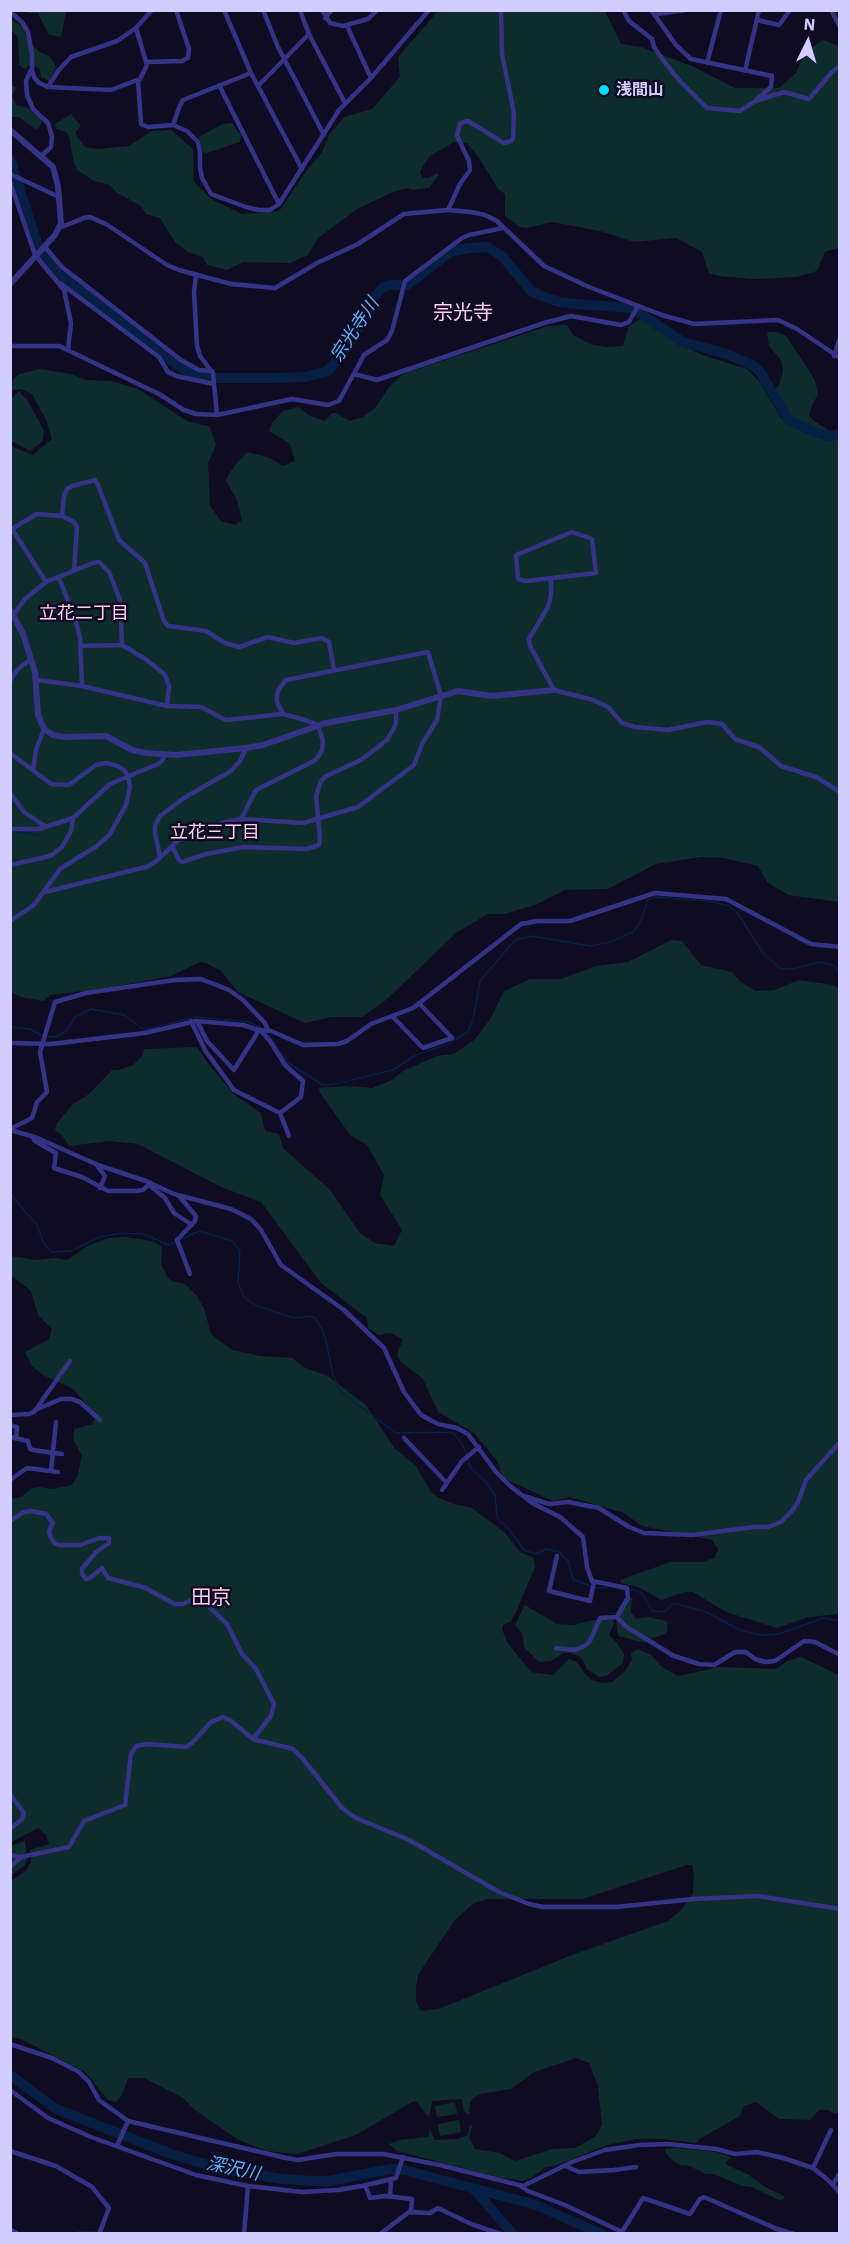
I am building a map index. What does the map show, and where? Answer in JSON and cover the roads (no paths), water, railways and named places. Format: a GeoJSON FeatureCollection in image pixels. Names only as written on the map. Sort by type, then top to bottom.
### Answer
{"type":"FeatureCollection","features":[{"type":"Feature","properties":{"kind":"street"},"geometry":{"type":"LineString","coordinates":[[48,87],[71,57],[117,41],[136,28],[152,10]]}},
{"type":"Feature","properties":{"kind":"street"},"geometry":{"type":"LineString","coordinates":[[146,62],[182,61],[188,58],[189,49],[176,10]]}},
{"type":"Feature","properties":{"kind":"street"},"geometry":{"type":"LineString","coordinates":[[224,10],[251,73],[302,169]]}},
{"type":"Feature","properties":{"kind":"street"},"geometry":{"type":"LineString","coordinates":[[263,10],[284,58],[324,135]]}},
{"type":"Feature","properties":{"kind":"street"},"geometry":{"type":"LineString","coordinates":[[300,10],[309,34],[345,103]]}},
{"type":"Feature","properties":{"kind":"street"},"geometry":{"type":"LineString","coordinates":[[322,10],[325,18],[334,25],[346,26],[368,19],[377,10]]}},
{"type":"Feature","properties":{"kind":"street"},"geometry":{"type":"LineString","coordinates":[[325,18],[332,10]]}},
{"type":"Feature","properties":{"kind":"street"},"geometry":{"type":"LineString","coordinates":[[138,80],[141,124],[147,128],[173,125],[187,131],[198,142],[202,178],[211,194],[258,210],[270,210],[279,204],[345,103],[371,78],[429,10]]}},
{"type":"Feature","properties":{"kind":"street"},"geometry":{"type":"LineString","coordinates":[[448,210],[460,184],[470,170],[469,161],[457,136],[460,123],[468,121],[500,142],[508,142],[513,138],[514,113],[502,54],[501,10]]}},
{"type":"Feature","properties":{"kind":"street"},"geometry":{"type":"LineString","coordinates":[[623,10],[629,21],[652,39],[654,47],[663,60],[703,106],[711,109],[740,111],[755,101],[784,92],[809,99],[840,66]]}},
{"type":"Feature","properties":{"kind":"street"},"geometry":{"type":"LineString","coordinates":[[651,10],[657,14],[676,45],[692,59],[773,77],[771,87],[755,101]]}},
{"type":"Feature","properties":{"kind":"street"},"geometry":{"type":"LineString","coordinates":[[657,14],[686,10]]}},
{"type":"Feature","properties":{"kind":"street"},"geometry":{"type":"LineString","coordinates":[[707,63],[721,10]]}},
{"type":"Feature","properties":{"kind":"street"},"geometry":{"type":"LineString","coordinates":[[745,71],[759,10]]}},
{"type":"Feature","properties":{"kind":"street"},"geometry":{"type":"LineString","coordinates":[[757,20],[779,25],[790,10]]}},
{"type":"Feature","properties":{"kind":"street"},"geometry":{"type":"LineString","coordinates":[[831,10],[840,27]]}},
{"type":"Feature","properties":{"kind":"street"},"geometry":{"type":"LineString","coordinates":[[10,12],[22,22],[28,32],[33,57],[32,70],[26,81],[27,94],[33,109],[48,123],[52,137],[51,147],[42,155]]}},
{"type":"Feature","properties":{"kind":"street"},"geometry":{"type":"LineString","coordinates":[[346,26],[371,78]]}},
{"type":"Feature","properties":{"kind":"street"},"geometry":{"type":"LineString","coordinates":[[32,70],[39,83],[48,87],[111,90],[138,80],[146,69],[146,62],[136,28]]}},
{"type":"Feature","properties":{"kind":"street"},"geometry":{"type":"LineString","coordinates":[[258,86],[309,34]]}},
{"type":"Feature","properties":{"kind":"street"},"geometry":{"type":"LineString","coordinates":[[173,125],[183,100],[251,73]]}},
{"type":"Feature","properties":{"kind":"street"},"geometry":{"type":"LineString","coordinates":[[219,85],[279,204]]}},
{"type":"Feature","properties":{"kind":"street"},"geometry":{"type":"LineString","coordinates":[[10,130],[42,155],[56,172],[60,223],[59,228],[44,248],[10,284]]}},
{"type":"Feature","properties":{"kind":"street"},"geometry":{"type":"LineString","coordinates":[[10,174],[59,197]]}},
{"type":"Feature","properties":{"kind":"street"},"geometry":{"type":"LineString","coordinates":[[10,182],[36,256],[49,273],[159,357],[168,372],[176,376],[214,383]]}},
{"type":"Feature","properties":{"kind":"street"},"geometry":{"type":"LineString","coordinates":[[59,228],[84,218],[98,220],[120,232],[167,265],[231,284],[275,288],[317,263],[358,244],[404,214],[448,210],[485,215],[497,221],[544,266],[636,310],[694,324],[778,320],[797,329],[837,357],[840,338]]}},
{"type":"Feature","properties":{"kind":"street"},"geometry":{"type":"LineString","coordinates":[[10,346],[50,345],[68,350],[196,414],[218,416],[291,399],[328,405],[339,401],[364,355],[387,340],[392,331],[401,289],[405,281],[462,238],[503,228]]}},
{"type":"Feature","properties":{"kind":"street"},"geometry":{"type":"LineString","coordinates":[[44,248],[62,267],[181,360],[199,370],[212,372]]}},
{"type":"Feature","properties":{"kind":"street"},"geometry":{"type":"LineString","coordinates":[[196,275],[194,292],[197,346],[200,356],[212,372],[218,416]]}},
{"type":"Feature","properties":{"kind":"street"},"geometry":{"type":"LineString","coordinates":[[60,283],[64,290],[71,323],[68,350]]}},
{"type":"Feature","properties":{"kind":"street"},"geometry":{"type":"LineString","coordinates":[[354,374],[376,380],[544,323],[572,316],[621,325],[628,322],[636,310]]}},
{"type":"Feature","properties":{"kind":"street"},"geometry":{"type":"LineString","coordinates":[[62,516],[67,489],[95,480],[119,540],[145,563],[164,621],[168,626],[206,631],[231,646],[239,647],[268,638],[294,643],[322,638],[329,642],[334,670]]}},
{"type":"Feature","properties":{"kind":"street"},"geometry":{"type":"LineString","coordinates":[[46,582],[11,530],[37,514],[62,516],[74,522],[77,527],[74,570]]}},
{"type":"Feature","properties":{"kind":"street"},"geometry":{"type":"LineString","coordinates":[[572,532],[592,539],[596,573],[551,578],[526,581],[518,579],[516,555],[572,532]]}},
{"type":"Feature","properties":{"kind":"street"},"geometry":{"type":"LineString","coordinates":[[122,645],[120,600],[109,572],[99,562],[46,582],[12,611],[23,634],[37,680],[38,715],[44,729],[53,735],[106,736],[132,750],[165,755],[246,748],[263,745],[318,725],[396,711],[458,691],[492,696],[554,690],[593,700],[608,707],[622,723],[635,727],[668,730],[707,722],[722,724],[735,739],[759,747],[781,766],[816,777],[840,792]]}},
{"type":"Feature","properties":{"kind":"street"},"geometry":{"type":"LineString","coordinates":[[59,578],[75,618],[81,645],[82,686]]}},
{"type":"Feature","properties":{"kind":"street"},"geometry":{"type":"LineString","coordinates":[[551,578],[548,607],[529,639],[530,646],[554,690]]}},
{"type":"Feature","properties":{"kind":"street"},"geometry":{"type":"LineString","coordinates":[[81,645],[122,645],[147,660],[165,675],[169,686],[166,706]]}},
{"type":"Feature","properties":{"kind":"street"},"geometry":{"type":"LineString","coordinates":[[45,892],[135,871],[151,865],[182,837],[220,823],[241,819],[295,824],[358,807],[410,770],[417,762],[428,732],[437,720],[441,696],[428,651],[294,678],[279,688],[277,702],[283,714]]}},
{"type":"Feature","properties":{"kind":"street"},"geometry":{"type":"LineString","coordinates":[[10,681],[16,671],[31,659]]}},
{"type":"Feature","properties":{"kind":"street"},"geometry":{"type":"LineString","coordinates":[[37,680],[82,686],[166,706],[201,707],[226,720],[283,714],[318,725]]}},
{"type":"Feature","properties":{"kind":"street"},"geometry":{"type":"LineString","coordinates":[[172,846],[182,862],[206,854],[244,847],[313,848],[320,842],[316,796],[321,781],[326,776],[361,760],[387,740],[396,724],[396,711]]}},
{"type":"Feature","properties":{"kind":"street"},"geometry":{"type":"LineString","coordinates":[[241,819],[256,790],[318,757],[322,741],[318,725]]}},
{"type":"Feature","properties":{"kind":"street"},"geometry":{"type":"LineString","coordinates":[[33,770],[36,750],[44,729]]}},
{"type":"Feature","properties":{"kind":"street"},"geometry":{"type":"LineString","coordinates":[[160,858],[155,826],[160,816],[184,798],[231,771],[242,758],[246,748]]}},
{"type":"Feature","properties":{"kind":"street"},"geometry":{"type":"LineString","coordinates":[[10,753],[51,784],[73,783],[96,765],[106,763],[122,767],[128,776],[130,787],[129,797],[113,830],[97,846],[60,869],[45,892],[29,910],[10,921]]}},
{"type":"Feature","properties":{"kind":"street"},"geometry":{"type":"LineString","coordinates":[[10,829],[35,829],[73,818],[110,784],[161,762],[165,755]]}},
{"type":"Feature","properties":{"kind":"street"},"geometry":{"type":"LineString","coordinates":[[10,792],[24,812],[45,826]]}},
{"type":"Feature","properties":{"kind":"street"},"geometry":{"type":"LineString","coordinates":[[10,865],[52,855],[62,847],[71,831],[73,818]]}},
{"type":"Feature","properties":{"kind":"street"},"geometry":{"type":"LineString","coordinates":[[10,1043],[145,1033],[197,1021],[243,1025],[268,1030],[303,1045],[338,1044],[347,1041],[370,1024],[408,1010],[419,1003],[521,924],[538,921],[570,921],[655,893],[726,899],[811,944],[840,946]]}},
{"type":"Feature","properties":{"kind":"street"},"geometry":{"type":"LineString","coordinates":[[10,1129],[32,1118],[37,1102],[47,1092],[40,1052],[55,1002],[86,993],[175,980],[201,979],[229,990],[243,1000],[265,1023],[268,1030]]}},
{"type":"Feature","properties":{"kind":"street"},"geometry":{"type":"LineString","coordinates":[[392,1016],[423,1048],[452,1038],[419,1003]]}},
{"type":"Feature","properties":{"kind":"street"},"geometry":{"type":"LineString","coordinates":[[191,1021],[205,1050],[234,1090],[280,1113],[289,1136]]}},
{"type":"Feature","properties":{"kind":"street"},"geometry":{"type":"LineString","coordinates":[[197,1021],[207,1041],[234,1070],[259,1030]]}},
{"type":"Feature","properties":{"kind":"street"},"geometry":{"type":"LineString","coordinates":[[259,1030],[270,1041],[285,1065],[303,1082],[301,1097],[280,1113]]}},
{"type":"Feature","properties":{"kind":"street"},"geometry":{"type":"LineString","coordinates":[[10,1129],[179,1196],[231,1209],[251,1219],[261,1230],[281,1265],[344,1310],[384,1348],[408,1400],[421,1415],[438,1424],[462,1430],[479,1447],[502,1479],[521,1495],[560,1517],[583,1537],[592,1586],[590,1601],[549,1591],[557,1556]]}},
{"type":"Feature","properties":{"kind":"street"},"geometry":{"type":"LineString","coordinates":[[32,1136],[35,1141],[56,1153],[54,1168],[84,1178],[100,1188],[111,1192],[122,1192],[143,1190],[150,1184]]}},
{"type":"Feature","properties":{"kind":"street"},"geometry":{"type":"LineString","coordinates":[[96,1164],[105,1176],[100,1188]]}},
{"type":"Feature","properties":{"kind":"street"},"geometry":{"type":"LineString","coordinates":[[150,1184],[165,1198],[174,1213],[192,1225]]}},
{"type":"Feature","properties":{"kind":"street"},"geometry":{"type":"LineString","coordinates":[[179,1196],[196,1216],[192,1225],[178,1242],[189,1274]]}},
{"type":"Feature","properties":{"kind":"street"},"geometry":{"type":"LineString","coordinates":[[35,1410],[70,1361]]}},
{"type":"Feature","properties":{"kind":"street"},"geometry":{"type":"LineString","coordinates":[[10,1415],[30,1414],[61,1399],[71,1399],[81,1402],[100,1420]]}},
{"type":"Feature","properties":{"kind":"street"},"geometry":{"type":"LineString","coordinates":[[51,1471],[56,1422]]}},
{"type":"Feature","properties":{"kind":"street"},"geometry":{"type":"LineString","coordinates":[[10,1425],[16,1427],[13,1438],[28,1442],[30,1449],[62,1454]]}},
{"type":"Feature","properties":{"kind":"street"},"geometry":{"type":"LineString","coordinates":[[404,1438],[447,1483]]}},
{"type":"Feature","properties":{"kind":"street"},"geometry":{"type":"LineString","coordinates":[[521,1495],[549,1503],[568,1502],[599,1508],[629,1527],[644,1533],[692,1535],[768,1527],[781,1522],[791,1512],[798,1502],[806,1480],[840,1442]]}},
{"type":"Feature","properties":{"kind":"street"},"geometry":{"type":"LineString","coordinates":[[442,1490],[467,1457],[479,1447]]}},
{"type":"Feature","properties":{"kind":"street"},"geometry":{"type":"LineString","coordinates":[[10,1480],[27,1468],[58,1472]]}},
{"type":"Feature","properties":{"kind":"street"},"geometry":{"type":"LineString","coordinates":[[10,1521],[24,1512],[46,1514],[53,1522],[49,1531],[50,1536],[54,1543],[59,1545],[80,1545],[99,1538],[109,1538],[109,1543],[96,1552],[82,1569],[82,1574],[86,1579],[102,1568],[108,1578],[146,1588],[174,1604],[183,1604],[196,1598],[201,1599],[227,1624],[242,1654],[256,1669],[274,1704],[271,1716],[252,1739]]}},
{"type":"Feature","properties":{"kind":"street"},"geometry":{"type":"LineString","coordinates":[[592,1586],[628,1589],[628,1598],[618,1617]]}},
{"type":"Feature","properties":{"kind":"street"},"geometry":{"type":"LineString","coordinates":[[556,1648],[574,1650],[585,1646],[590,1641],[600,1618],[618,1617]]}},
{"type":"Feature","properties":{"kind":"street"},"geometry":{"type":"LineString","coordinates":[[618,1617],[625,1626],[674,1656],[699,1664],[714,1665],[735,1652],[746,1652],[755,1659],[765,1662],[775,1661],[804,1641],[815,1642],[840,1655]]}},
{"type":"Feature","properties":{"kind":"street"},"geometry":{"type":"LineString","coordinates":[[10,1855],[21,1857],[69,1846],[84,1821],[125,1805],[131,1754],[136,1746],[147,1744],[186,1747],[211,1722],[223,1717],[236,1724],[252,1739],[293,1749],[342,1808],[356,1818],[409,1840],[499,1892],[529,1904],[543,1907],[616,1907],[758,1896],[840,1909]]}},
{"type":"Feature","properties":{"kind":"street"},"geometry":{"type":"LineString","coordinates":[[10,1794],[24,1813],[22,1819],[10,1829]]}},
{"type":"Feature","properties":{"kind":"street"},"geometry":{"type":"LineString","coordinates":[[10,1867],[21,1857]]}},
{"type":"Feature","properties":{"kind":"street"},"geometry":{"type":"LineString","coordinates":[[10,2044],[52,2058],[80,2072],[89,2082],[99,2100],[127,2123],[298,2160],[336,2154],[368,2153],[403,2158],[519,2186],[528,2192],[565,2205],[622,2232],[643,2198],[690,2214],[700,2199],[704,2197],[777,2229],[794,2234]]}},
{"type":"Feature","properties":{"kind":"street"},"geometry":{"type":"LineString","coordinates":[[10,2090],[48,2118],[91,2137],[118,2144],[170,2167],[207,2179],[248,2186],[312,2192],[365,2186],[391,2180],[398,2176],[403,2158]]}},
{"type":"Feature","properties":{"kind":"street"},"geometry":{"type":"LineString","coordinates":[[118,2144],[127,2123]]}},
{"type":"Feature","properties":{"kind":"street"},"geometry":{"type":"LineString","coordinates":[[813,2168],[831,2130]]}},
{"type":"Feature","properties":{"kind":"street"},"geometry":{"type":"LineString","coordinates":[[519,2186],[605,2150],[655,2144],[716,2149],[735,2154],[757,2152],[813,2168],[840,2193]]}},
{"type":"Feature","properties":{"kind":"street"},"geometry":{"type":"LineString","coordinates":[[10,2151],[56,2166],[92,2187],[109,2208],[99,2234]]}},
{"type":"Feature","properties":{"kind":"street"},"geometry":{"type":"LineString","coordinates":[[565,2166],[579,2172],[620,2170],[636,2166]]}},
{"type":"Feature","properties":{"kind":"street"},"geometry":{"type":"LineString","coordinates":[[832,2184],[840,2174]]}},
{"type":"Feature","properties":{"kind":"street"},"geometry":{"type":"LineString","coordinates":[[390,2196],[391,2180]]}},
{"type":"Feature","properties":{"kind":"street"},"geometry":{"type":"LineString","coordinates":[[244,2234],[248,2186]]}},
{"type":"Feature","properties":{"kind":"street"},"geometry":{"type":"LineString","coordinates":[[365,2186],[370,2198],[390,2196],[412,2199],[411,2212]]}},
{"type":"Feature","properties":{"kind":"street"},"geometry":{"type":"LineString","coordinates":[[380,2234],[411,2212],[430,2213],[438,2208],[471,2224],[501,2234]]}},
{"type":"Feature","properties":{"kind":"street"},"geometry":{"type":"LineString","coordinates":[[10,2229],[18,2234]]}},
{"type":"Feature","properties":{"kind":"street"},"geometry":{"type":"LineString","coordinates":[[78,2234],[94,2234]]}},
{"type":"Feature","properties":{"kind":"waterway","name":"宗光寺川"},"geometry":{"type":"LineString","coordinates":[[10,159],[39,249],[54,269],[173,362],[189,372],[207,378],[305,377],[328,371],[349,346],[374,297],[383,287],[407,285],[450,252],[487,247],[502,256],[531,291],[542,296],[559,302],[632,308],[683,342],[727,354],[752,365],[760,372],[789,420],[817,433],[828,436],[840,434]]}},
{"type":"Feature","properties":{"kind":"waterway"},"geometry":{"type":"LineString","coordinates":[[14,831],[39,835]]}},
{"type":"Feature","properties":{"kind":"waterway"},"geometry":{"type":"LineString","coordinates":[[266,1033],[287,1062],[323,1085],[393,1070],[416,1055],[450,1043],[468,1032],[473,1020],[480,981],[515,940],[531,936],[591,946],[610,942],[633,932],[640,923],[648,900],[656,897],[709,901],[729,906],[739,915],[763,953],[781,969],[792,969],[821,962],[833,965],[840,972]]}},
{"type":"Feature","properties":{"kind":"waterway"},"geometry":{"type":"LineString","coordinates":[[10,1027],[30,1029],[43,1036],[56,1037],[67,1030],[75,1017],[91,1009],[124,1015],[144,1030],[195,1017],[249,1022],[260,1028]]}},
{"type":"Feature","properties":{"kind":"waterway"},"geometry":{"type":"LineString","coordinates":[[10,1194],[37,1225],[44,1244],[52,1252],[71,1251],[99,1237],[123,1233],[143,1234],[169,1245],[199,1231],[232,1241],[240,1251],[238,1283],[245,1298],[257,1306],[291,1317],[315,1318],[323,1331],[333,1375],[340,1390],[346,1396],[396,1433],[452,1432],[461,1442],[467,1455]]}},
{"type":"Feature","properties":{"kind":"waterway"},"geometry":{"type":"LineString","coordinates":[[468,1460],[470,1467],[487,1483],[495,1495],[497,1518],[509,1529],[524,1550],[536,1554],[546,1549],[559,1552],[568,1561],[573,1579],[595,1588],[610,1587]]}},
{"type":"Feature","properties":{"kind":"waterway"},"geometry":{"type":"LineString","coordinates":[[617,1588],[642,1593],[652,1611],[664,1612],[674,1603],[706,1612],[740,1630],[760,1635],[779,1634],[823,1618],[840,1621]]}},
{"type":"Feature","properties":{"kind":"waterway","name":"深沢川"},"geometry":{"type":"LineString","coordinates":[[10,2075],[56,2109],[174,2155],[215,2167],[281,2179],[314,2181],[329,2181],[390,2169],[404,2170],[533,2204],[602,2234]]}},
{"type":"Feature","properties":{"kind":"waterway","name":"深沢川"},"geometry":{"type":"LineString","coordinates":[[473,2188],[513,2234]]}},
{"type":"Feature","properties":{"kind":"place","name":"浅間山"},"geometry":{"type":"Point","coordinates":[604,90]}},
{"type":"Feature","properties":{"kind":"district","name":"宗光寺"},"geometry":{"type":"Point","coordinates":[463,313]}},
{"type":"Feature","properties":{"kind":"district","name":"立花二丁目"},"geometry":{"type":"Point","coordinates":[84,614]}},
{"type":"Feature","properties":{"kind":"district","name":"立花三丁目"},"geometry":{"type":"Point","coordinates":[215,833]}},
{"type":"Feature","properties":{"kind":"district","name":"田京"},"geometry":{"type":"Point","coordinates":[211,1598]}}]}
